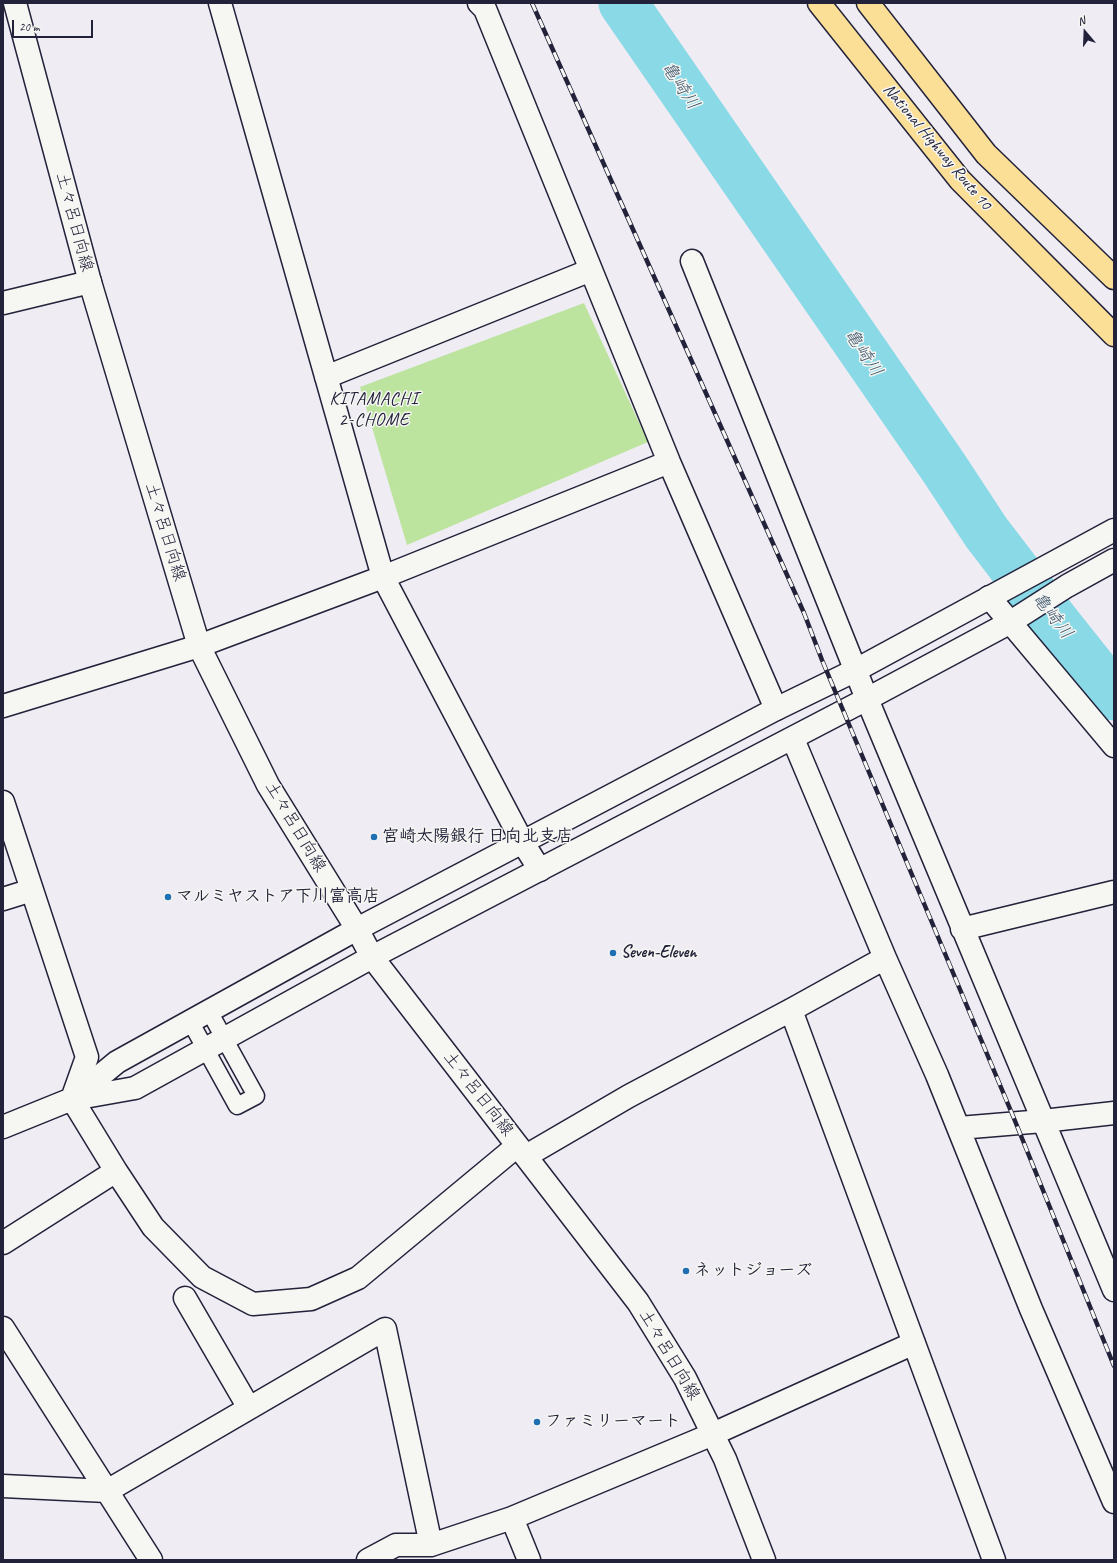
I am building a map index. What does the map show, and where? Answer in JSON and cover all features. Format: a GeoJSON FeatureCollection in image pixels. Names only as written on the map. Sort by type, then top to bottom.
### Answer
{"type":"FeatureCollection","features":[{"type":"Feature","properties":{"kind":"highway","name":"National Highway Route 10"},"geometry":{"type":"LineString","coordinates":[[819,3],[960,180],[1114,335]]}},
{"type":"Feature","properties":{"kind":"highway","name":"National Highway Route 10"},"geometry":{"type":"LineString","coordinates":[[868,3],[986,154],[1114,278]]}},
{"type":"Feature","properties":{"kind":"street","name":"土々呂日向線"},"geometry":{"type":"LineString","coordinates":[[15,3],[90,282],[199,646],[268,785],[357,929],[372,957],[638,1302],[685,1378],[726,1459],[764,1560]]}},
{"type":"Feature","properties":{"kind":"street"},"geometry":{"type":"LineString","coordinates":[[220,3],[383,577],[523,843],[540,870]]}},
{"type":"Feature","properties":{"kind":"street"},"geometry":{"type":"LineString","coordinates":[[479,3],[484,9],[670,462],[776,709]]}},
{"type":"Feature","properties":{"kind":"street"},"geometry":{"type":"LineString","coordinates":[[692,261],[867,700],[1114,1290]]}},
{"type":"Feature","properties":{"kind":"street"},"geometry":{"type":"LineString","coordinates":[[326,377],[591,270]]}},
{"type":"Feature","properties":{"kind":"street"},"geometry":{"type":"LineString","coordinates":[[3,304],[90,282]]}},
{"type":"Feature","properties":{"kind":"street"},"geometry":{"type":"LineString","coordinates":[[3,706],[199,646],[383,577],[670,462]]}},
{"type":"Feature","properties":{"kind":"street"},"geometry":{"type":"LineString","coordinates":[[72,1099],[117,1062],[357,929],[776,709],[856,670],[1114,530]]}},
{"type":"Feature","properties":{"kind":"street"},"geometry":{"type":"LineString","coordinates":[[3,1127],[72,1099],[135,1088],[372,957],[867,700],[1009,623],[1067,586],[1114,560]]}},
{"type":"Feature","properties":{"kind":"street"},"geometry":{"type":"LineString","coordinates":[[989,597],[1009,623],[1114,746]]}},
{"type":"Feature","properties":{"kind":"street"},"geometry":{"type":"LineString","coordinates":[[793,739],[885,958],[937,1075],[1031,1309],[1114,1502]]}},
{"type":"Feature","properties":{"kind":"street"},"geometry":{"type":"LineString","coordinates":[[3,802],[87,1057],[72,1099]]}},
{"type":"Feature","properties":{"kind":"street"},"geometry":{"type":"LineString","coordinates":[[3,898],[32,890]]}},
{"type":"Feature","properties":{"kind":"street"},"geometry":{"type":"LineString","coordinates":[[962,929],[1114,892]]}},
{"type":"Feature","properties":{"kind":"street"},"geometry":{"type":"LineString","coordinates":[[72,1099],[116,1171],[153,1227],[202,1277],[253,1304],[311,1299],[358,1278],[521,1151],[792,1010],[885,958]]}},
{"type":"Feature","properties":{"kind":"street"},"geometry":{"type":"LineString","coordinates":[[792,1010],[994,1560]]}},
{"type":"Feature","properties":{"kind":"street"},"geometry":{"type":"LineString","coordinates":[[959,1128],[1043,1122],[1114,1113]]}},
{"type":"Feature","properties":{"kind":"street"},"geometry":{"type":"LineString","coordinates":[[3,1243],[116,1171]]}},
{"type":"Feature","properties":{"kind":"street"},"geometry":{"type":"LineString","coordinates":[[185,1298],[249,1408]]}},
{"type":"Feature","properties":{"kind":"street"},"geometry":{"type":"LineString","coordinates":[[3,1328],[151,1560]]}},
{"type":"Feature","properties":{"kind":"street"},"geometry":{"type":"LineString","coordinates":[[3,1486],[107,1491],[385,1329],[431,1545]]}},
{"type":"Feature","properties":{"kind":"street"},"geometry":{"type":"LineString","coordinates":[[368,1560],[396,1544],[431,1545],[512,1518],[713,1434],[914,1343]]}},
{"type":"Feature","properties":{"kind":"street"},"geometry":{"type":"LineString","coordinates":[[512,1518],[530,1560]]}},
{"type":"Feature","properties":{"kind":"lane"},"geometry":{"type":"LineString","coordinates":[[200,1016],[215,1044]]}},
{"type":"Feature","properties":{"kind":"lane"},"geometry":{"type":"LineString","coordinates":[[200,1016],[215,1044]]}},
{"type":"Feature","properties":{"kind":"green space"},"geometry":{"type":"Polygon","coordinates":[[[584,303],[648,442],[407,545],[360,387],[584,303]]]}},
{"type":"Feature","properties":{"kind":"waterway","name":"亀崎川"},"geometry":{"type":"LineString","coordinates":[[623,3],[944,468],[986,532],[1114,696]]}},
{"type":"Feature","properties":{"kind":"railway"},"geometry":{"type":"LineString","coordinates":[[532,3],[804,613],[822,660],[1013,1116],[1114,1366]]}},
{"type":"Feature","properties":{"kind":"place","name":"宮崎太陽銀行 日向北支店"},"geometry":{"type":"Point","coordinates":[374,837]}},
{"type":"Feature","properties":{"kind":"place","name":"マルミヤストア下川富高店"},"geometry":{"type":"Point","coordinates":[168,897]}},
{"type":"Feature","properties":{"kind":"place","name":"Seven-Eleven"},"geometry":{"type":"Point","coordinates":[613,953]}},
{"type":"Feature","properties":{"kind":"place","name":"ネットジョーズ"},"geometry":{"type":"Point","coordinates":[686,1271]}},
{"type":"Feature","properties":{"kind":"place","name":"ファミリーマート"},"geometry":{"type":"Point","coordinates":[537,1422]}},
{"type":"Feature","properties":{"kind":"district","name":"KITAMACHI 2-CHOME"},"geometry":{"type":"Point","coordinates":[374,409]}}]}
